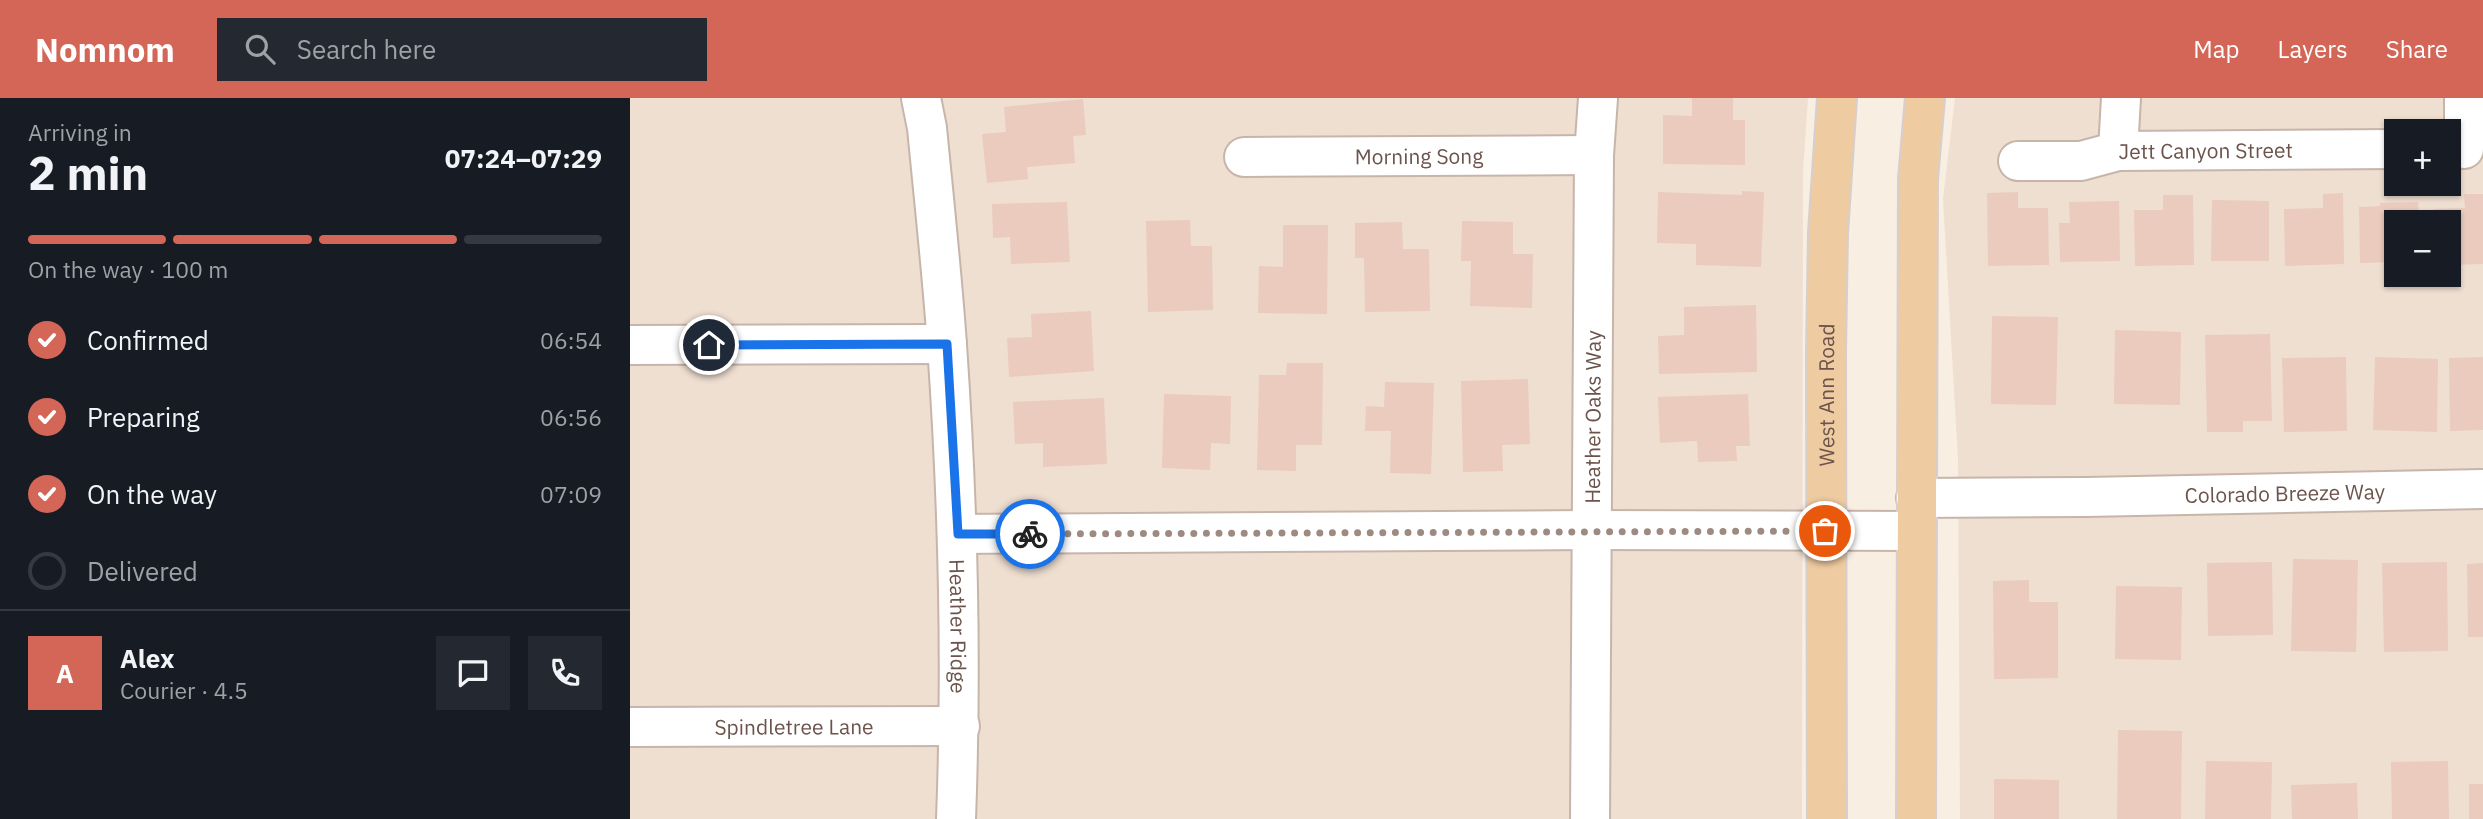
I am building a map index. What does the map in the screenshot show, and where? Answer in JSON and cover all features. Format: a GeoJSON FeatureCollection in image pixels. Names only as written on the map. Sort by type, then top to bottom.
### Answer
{"type":"FeatureCollection","features":[{"type":"Feature","properties":{"kind":"main road","name":"West Ann Road"},"geometry":{"type":"LineString","coordinates":[[1827,819],[1825,531],[1828,233],[1837,98]]}},
{"type":"Feature","properties":{"kind":"main road"},"geometry":{"type":"LineString","coordinates":[[1916,819],[1918,179],[1925,98]]}},
{"type":"Feature","properties":{"kind":"street","name":"Heather Ridge"},"geometry":{"type":"LineString","coordinates":[[920,98],[927,128],[947,344],[958,534],[960,726],[956,819]]}},
{"type":"Feature","properties":{"kind":"street","name":"Heather Oaks Way"},"geometry":{"type":"LineString","coordinates":[[1590,819],[1594,155],[1598,98]]}},
{"type":"Feature","properties":{"kind":"street"},"geometry":{"type":"LineString","coordinates":[[2118,151],[2121,98]]}},
{"type":"Feature","properties":{"kind":"street"},"geometry":{"type":"LineString","coordinates":[[2464,98],[2465,149]]}},
{"type":"Feature","properties":{"kind":"street","name":"Jett Canyon Street"},"geometry":{"type":"LineString","coordinates":[[2018,161],[2081,161],[2118,151],[2384,149]]}},
{"type":"Feature","properties":{"kind":"street","name":"Morning Song"},"geometry":{"type":"LineString","coordinates":[[1244,157],[1594,155]]}},
{"type":"Feature","properties":{"kind":"street"},"geometry":{"type":"LineString","coordinates":[[630,345],[947,344]]}},
{"type":"Feature","properties":{"kind":"street","name":"Colorado Breeze Way"},"geometry":{"type":"LineString","coordinates":[[958,534],[1825,531],[1916,515],[2086,498],[2483,489]]}},
{"type":"Feature","properties":{"kind":"street","name":"Spindletree Lane"},"geometry":{"type":"LineString","coordinates":[[630,727],[960,726]]}},
{"type":"Feature","properties":{"kind":"shaded area"},"geometry":{"type":"Polygon","coordinates":[[[630,98],[1808,98],[1803,170],[1802,819],[630,819],[630,98]]]}},
{"type":"Feature","properties":{"kind":"shaded area"},"geometry":{"type":"Polygon","coordinates":[[[1955,98],[2483,98],[2483,819],[1960,819],[1958,459],[1943,199],[1955,98]]]}},
{"type":"Feature","properties":{"kind":"building"},"geometry":{"type":"Polygon","coordinates":[[[1692,98],[1733,98],[1733,120],[1745,120],[1745,165],[1663,164],[1663,115],[1692,116],[1692,98]]]}},
{"type":"Feature","properties":{"kind":"building"},"geometry":{"type":"Polygon","coordinates":[[[1083,99],[1086,135],[1073,136],[1075,163],[1027,167],[1028,179],[987,183],[982,134],[1006,132],[1004,107],[1083,99]]]}},
{"type":"Feature","properties":{"kind":"building"},"geometry":{"type":"Polygon","coordinates":[[[1742,191],[1764,192],[1761,267],[1696,265],[1696,244],[1657,243],[1658,192],[1742,195],[1742,191]]]}},
{"type":"Feature","properties":{"kind":"building"},"geometry":{"type":"Polygon","coordinates":[[[2018,192],[2018,208],[2048,208],[2049,265],[1988,266],[1987,193],[2018,192]]]}},
{"type":"Feature","properties":{"kind":"building"},"geometry":{"type":"Polygon","coordinates":[[[2343,193],[2344,264],[2285,266],[2284,209],[2323,208],[2323,194],[2343,193]]]}},
{"type":"Feature","properties":{"kind":"building"},"geometry":{"type":"Polygon","coordinates":[[[2464,194],[2483,194],[2483,264],[2461,265],[2461,210],[2433,210],[2465,208],[2464,194]]]}},
{"type":"Feature","properties":{"kind":"building"},"geometry":{"type":"Polygon","coordinates":[[[2163,195],[2193,195],[2194,265],[2135,266],[2134,210],[2163,210],[2163,195]]]}},
{"type":"Feature","properties":{"kind":"building"},"geometry":{"type":"Polygon","coordinates":[[[2212,200],[2269,201],[2269,261],[2211,261],[2212,200]]]}},
{"type":"Feature","properties":{"kind":"building"},"geometry":{"type":"Polygon","coordinates":[[[2119,201],[2120,261],[2060,262],[2059,223],[2070,223],[2069,202],[2119,201]]]}},
{"type":"Feature","properties":{"kind":"building"},"geometry":{"type":"Polygon","coordinates":[[[1067,202],[1070,262],[1011,264],[1010,237],[993,238],[992,204],[1067,202]]]}},
{"type":"Feature","properties":{"kind":"building"},"geometry":{"type":"Polygon","coordinates":[[[2418,202],[2418,210],[2384,210],[2384,262],[2360,263],[2359,207],[2380,206],[2380,203],[2418,202]]]}},
{"type":"Feature","properties":{"kind":"building"},"geometry":{"type":"Polygon","coordinates":[[[1190,220],[1191,246],[1212,246],[1213,310],[1148,312],[1146,221],[1190,220]]]}},
{"type":"Feature","properties":{"kind":"building"},"geometry":{"type":"Polygon","coordinates":[[[1462,221],[1513,222],[1513,254],[1533,254],[1532,308],[1470,306],[1471,261],[1461,261],[1462,221]]]}},
{"type":"Feature","properties":{"kind":"building"},"geometry":{"type":"Polygon","coordinates":[[[1402,222],[1403,249],[1429,249],[1430,311],[1365,312],[1364,258],[1355,258],[1355,223],[1402,222]]]}},
{"type":"Feature","properties":{"kind":"building"},"geometry":{"type":"Polygon","coordinates":[[[1283,225],[1328,225],[1327,314],[1258,313],[1259,266],[1283,267],[1283,225]]]}},
{"type":"Feature","properties":{"kind":"building"},"geometry":{"type":"Polygon","coordinates":[[[1756,305],[1757,372],[1659,374],[1658,336],[1684,335],[1684,307],[1756,305]]]}},
{"type":"Feature","properties":{"kind":"building"},"geometry":{"type":"Polygon","coordinates":[[[1091,311],[1094,371],[1009,377],[1007,338],[1032,337],[1031,314],[1091,311]]]}},
{"type":"Feature","properties":{"kind":"building"},"geometry":{"type":"Polygon","coordinates":[[[1992,316],[2058,317],[2056,405],[1991,404],[1992,316]]]}},
{"type":"Feature","properties":{"kind":"building"},"geometry":{"type":"Polygon","coordinates":[[[2115,330],[2181,332],[2180,405],[2114,404],[2115,330]]]}},
{"type":"Feature","properties":{"kind":"building"},"geometry":{"type":"Polygon","coordinates":[[[2270,334],[2272,421],[2243,421],[2243,432],[2207,432],[2205,335],[2270,334]]]}},
{"type":"Feature","properties":{"kind":"building"},"geometry":{"type":"Polygon","coordinates":[[[2346,357],[2347,431],[2284,432],[2282,358],[2346,357]]]}},
{"type":"Feature","properties":{"kind":"building"},"geometry":{"type":"Polygon","coordinates":[[[2375,357],[2438,359],[2437,432],[2373,430],[2375,357]]]}},
{"type":"Feature","properties":{"kind":"building"},"geometry":{"type":"Polygon","coordinates":[[[2483,357],[2483,430],[2450,431],[2449,358],[2483,357]]]}},
{"type":"Feature","properties":{"kind":"building"},"geometry":{"type":"Polygon","coordinates":[[[1287,363],[1323,363],[1322,445],[1296,445],[1296,471],[1257,470],[1259,375],[1286,375],[1287,363]]]}},
{"type":"Feature","properties":{"kind":"building"},"geometry":{"type":"Polygon","coordinates":[[[1528,379],[1530,444],[1502,445],[1503,471],[1463,472],[1461,381],[1528,379]]]}},
{"type":"Feature","properties":{"kind":"building"},"geometry":{"type":"Polygon","coordinates":[[[1385,382],[1434,383],[1431,474],[1390,473],[1391,431],[1365,431],[1366,406],[1384,407],[1385,382]]]}},
{"type":"Feature","properties":{"kind":"building"},"geometry":{"type":"Polygon","coordinates":[[[1164,394],[1231,396],[1230,444],[1211,443],[1210,470],[1162,468],[1164,394]]]}},
{"type":"Feature","properties":{"kind":"building"},"geometry":{"type":"Polygon","coordinates":[[[1748,394],[1750,446],[1736,446],[1737,461],[1698,462],[1697,441],[1660,443],[1658,397],[1748,394]]]}},
{"type":"Feature","properties":{"kind":"building"},"geometry":{"type":"Polygon","coordinates":[[[1104,398],[1107,464],[1043,467],[1043,443],[1015,444],[1013,402],[1104,398]]]}},
{"type":"Feature","properties":{"kind":"building"},"geometry":{"type":"Polygon","coordinates":[[[2293,559],[2358,560],[2356,652],[2291,651],[2293,559]]]}},
{"type":"Feature","properties":{"kind":"building"},"geometry":{"type":"Polygon","coordinates":[[[2272,562],[2273,635],[2208,636],[2207,563],[2272,562]]]}},
{"type":"Feature","properties":{"kind":"building"},"geometry":{"type":"Polygon","coordinates":[[[2447,562],[2448,651],[2384,652],[2382,563],[2447,562]]]}},
{"type":"Feature","properties":{"kind":"building"},"geometry":{"type":"Polygon","coordinates":[[[2483,563],[2483,637],[2468,637],[2467,564],[2483,563]]]}},
{"type":"Feature","properties":{"kind":"building"},"geometry":{"type":"Polygon","coordinates":[[[2029,580],[2029,602],[2058,602],[2058,678],[1994,679],[1993,581],[2029,580]]]}},
{"type":"Feature","properties":{"kind":"building"},"geometry":{"type":"Polygon","coordinates":[[[2116,586],[2182,587],[2181,660],[2115,659],[2116,586]]]}},
{"type":"Feature","properties":{"kind":"building"},"geometry":{"type":"Polygon","coordinates":[[[2118,730],[2182,731],[2181,819],[2117,819],[2118,730]]]}},
{"type":"Feature","properties":{"kind":"building"},"geometry":{"type":"Polygon","coordinates":[[[2206,761],[2272,762],[2271,819],[2205,819],[2206,761]]]}},
{"type":"Feature","properties":{"kind":"building"},"geometry":{"type":"Polygon","coordinates":[[[2448,761],[2449,819],[2392,819],[2391,762],[2448,761]]]}},
{"type":"Feature","properties":{"kind":"building"},"geometry":{"type":"Polygon","coordinates":[[[1994,779],[2059,780],[2059,819],[1994,819],[1994,779]]]}},
{"type":"Feature","properties":{"kind":"building"},"geometry":{"type":"Polygon","coordinates":[[[2357,783],[2358,819],[2292,819],[2291,785],[2357,783]]]}},
{"type":"Feature","properties":{"kind":"building"},"geometry":{"type":"Polygon","coordinates":[[[2469,784],[2483,784],[2483,819],[2469,819],[2469,784]]]}},
{"type":"Feature","properties":{"kind":"way so far"},"geometry":{"type":"LineString","coordinates":[[1030,534],[1825,531]]}},
{"type":"Feature","properties":{"kind":"route"},"geometry":{"type":"LineString","coordinates":[[709,345],[947,344],[958,534],[1030,534]]}}]}
